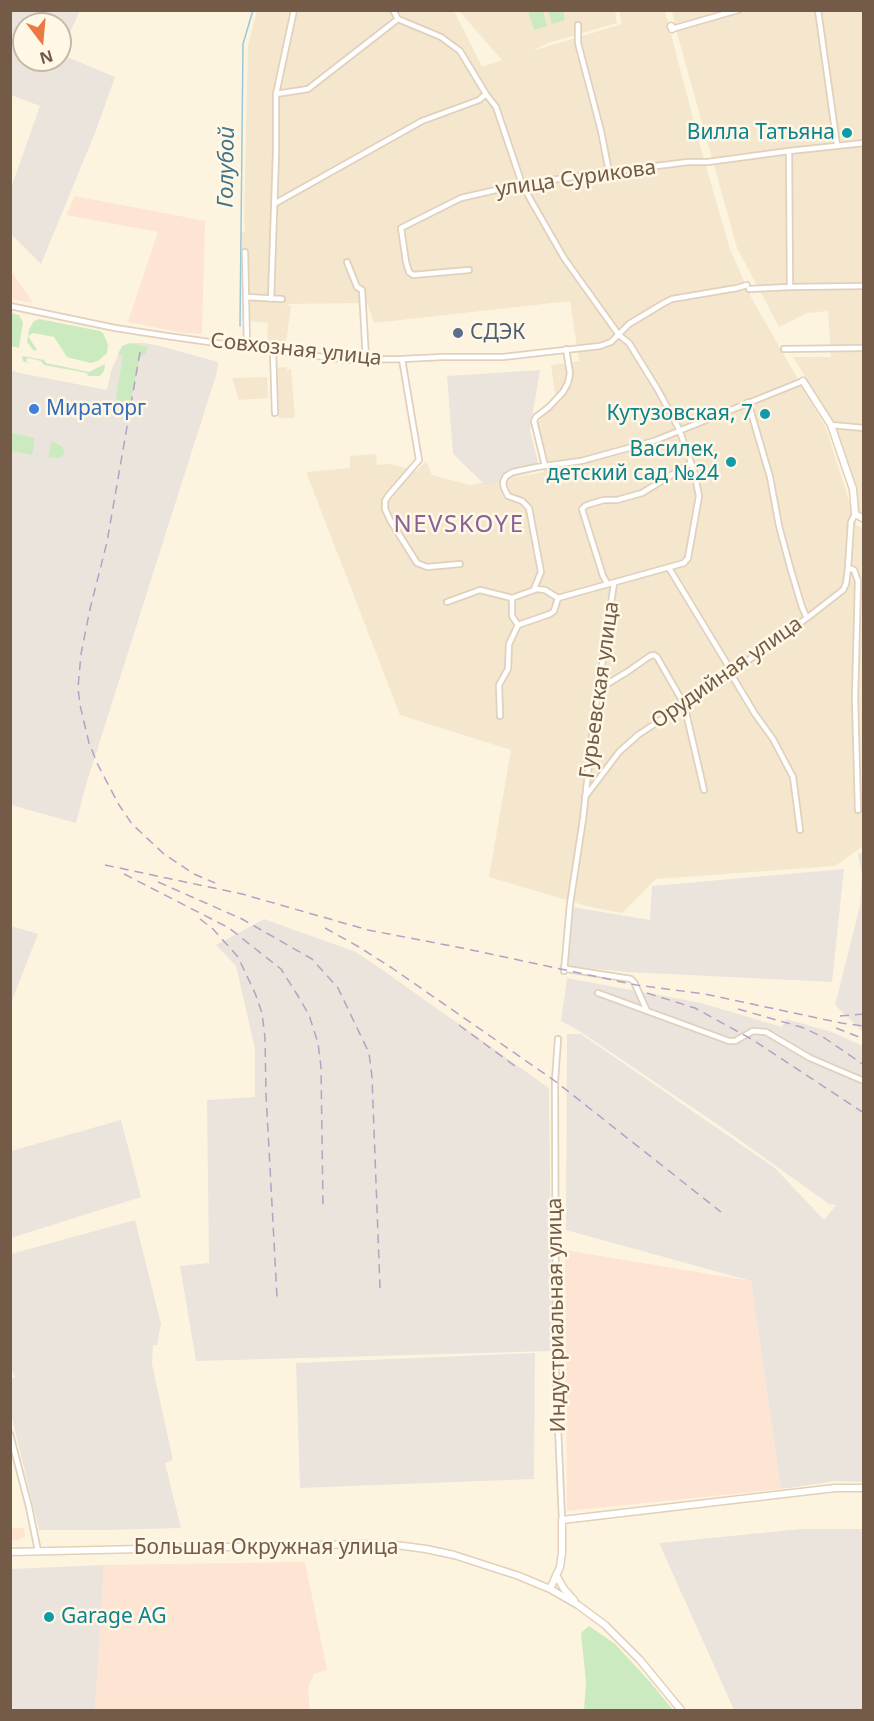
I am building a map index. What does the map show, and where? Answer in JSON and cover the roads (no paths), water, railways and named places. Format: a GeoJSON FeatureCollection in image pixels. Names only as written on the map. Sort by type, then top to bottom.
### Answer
{"type":"FeatureCollection","features":[{"type":"Feature","properties":{"kind":"main road","name":"Орудийная улица"},"geometry":{"type":"LineString","coordinates":[[803,381],[831,424],[853,489],[855,514]]}},
{"type":"Feature","properties":{"kind":"main road"},"geometry":{"type":"LineString","coordinates":[[855,514],[864,519]]}},
{"type":"Feature","properties":{"kind":"main road"},"geometry":{"type":"LineString","coordinates":[[562,1520],[835,1488],[864,1488]]}},
{"type":"Feature","properties":{"kind":"main road","name":"Индустриальная улица"},"geometry":{"type":"LineString","coordinates":[[550,1589],[562,1553],[562,1520]]}},
{"type":"Feature","properties":{"kind":"main road","name":"Большая Окружная улица"},"geometry":{"type":"LineString","coordinates":[[10,1552],[358,1544],[396,1545],[454,1555],[519,1576],[550,1589],[578,1605],[604,1625],[640,1660],[681,1710]]}},
{"type":"Feature","properties":{"kind":"main road"},"geometry":{"type":"LineString","coordinates":[[556,1575],[564,1589],[578,1605]]}},
{"type":"Feature","properties":{"kind":"street"},"geometry":{"type":"LineString","coordinates":[[271,298],[276,94],[294,10]]}},
{"type":"Feature","properties":{"kind":"street"},"geometry":{"type":"LineString","coordinates":[[393,10],[398,19],[441,37],[460,51],[496,106],[522,184],[564,258],[619,335],[629,342],[679,429],[699,496],[688,558],[684,563],[558,597],[545,590],[534,590],[512,598],[480,590],[447,602]]}},
{"type":"Feature","properties":{"kind":"street"},"geometry":{"type":"LineString","coordinates":[[672,27],[738,10]]}},
{"type":"Feature","properties":{"kind":"street"},"geometry":{"type":"LineString","coordinates":[[818,10],[837,145]]}},
{"type":"Feature","properties":{"kind":"street"},"geometry":{"type":"LineString","coordinates":[[276,94],[308,89],[398,19]]}},
{"type":"Feature","properties":{"kind":"street"},"geometry":{"type":"LineString","coordinates":[[578,25],[578,43],[601,131],[609,172]]}},
{"type":"Feature","properties":{"kind":"street"},"geometry":{"type":"LineString","coordinates":[[274,204],[422,121],[479,100],[486,94]]}},
{"type":"Feature","properties":{"kind":"street","name":"улица Сурикова"},"geometry":{"type":"LineString","coordinates":[[469,270],[413,276],[406,262],[401,228],[461,198],[522,184],[687,162],[708,162],[864,143]]}},
{"type":"Feature","properties":{"kind":"street"},"geometry":{"type":"LineString","coordinates":[[789,151],[790,286]]}},
{"type":"Feature","properties":{"kind":"street"},"geometry":{"type":"LineString","coordinates":[[245,252],[247,347]]}},
{"type":"Feature","properties":{"kind":"street"},"geometry":{"type":"LineString","coordinates":[[347,262],[357,286],[362,290],[366,359]]}},
{"type":"Feature","properties":{"kind":"street","name":"Совхозная улица"},"geometry":{"type":"LineString","coordinates":[[10,306],[115,328],[349,360],[503,357],[600,346],[611,342],[629,324],[672,300],[748,287],[864,286]]}},
{"type":"Feature","properties":{"kind":"street"},"geometry":{"type":"LineString","coordinates":[[246,297],[282,299]]}},
{"type":"Feature","properties":{"kind":"street"},"geometry":{"type":"LineString","coordinates":[[784,349],[864,348]]}},
{"type":"Feature","properties":{"kind":"street"},"geometry":{"type":"LineString","coordinates":[[545,466],[534,422],[536,417],[563,392],[568,383],[570,373],[566,349]]}},
{"type":"Feature","properties":{"kind":"street"},"geometry":{"type":"LineString","coordinates":[[273,351],[275,413]]}},
{"type":"Feature","properties":{"kind":"street"},"geometry":{"type":"LineString","coordinates":[[402,359],[419,460],[388,496],[385,509],[417,563],[428,567],[460,564]]}},
{"type":"Feature","properties":{"kind":"street"},"geometry":{"type":"LineString","coordinates":[[534,590],[541,572],[529,508],[522,501],[508,496],[503,482],[506,476],[513,472],[581,461],[654,441],[803,381]]}},
{"type":"Feature","properties":{"kind":"street"},"geometry":{"type":"LineString","coordinates":[[748,402],[770,477],[779,526],[807,618]]}},
{"type":"Feature","properties":{"kind":"street"},"geometry":{"type":"LineString","coordinates":[[831,424],[864,428]]}},
{"type":"Feature","properties":{"kind":"street"},"geometry":{"type":"LineString","coordinates":[[608,583],[603,576],[582,510],[585,506],[597,502],[617,500],[642,493],[691,463]]}},
{"type":"Feature","properties":{"kind":"street","name":"Орудийная улица"},"geometry":{"type":"LineString","coordinates":[[647,1011],[631,979],[564,969],[570,903],[585,797],[619,752],[638,735],[732,672],[843,590],[848,568],[851,522],[855,514]]}},
{"type":"Feature","properties":{"kind":"street"},"geometry":{"type":"LineString","coordinates":[[669,568],[755,714],[773,739],[793,777],[800,830]]}},
{"type":"Feature","properties":{"kind":"street"},"geometry":{"type":"LineString","coordinates":[[848,568],[854,570],[858,581],[855,698],[858,810]]}},
{"type":"Feature","properties":{"kind":"street","name":"Гурьевская улица"},"geometry":{"type":"LineString","coordinates":[[585,797],[614,583]]}},
{"type":"Feature","properties":{"kind":"street"},"geometry":{"type":"LineString","coordinates":[[500,716],[499,685],[508,669],[509,644],[518,625],[550,614],[554,611],[558,597]]}},
{"type":"Feature","properties":{"kind":"street"},"geometry":{"type":"LineString","coordinates":[[512,598],[512,616],[518,625]]}},
{"type":"Feature","properties":{"kind":"street"},"geometry":{"type":"LineString","coordinates":[[598,689],[650,656],[657,657],[684,704],[704,789]]}},
{"type":"Feature","properties":{"kind":"street"},"geometry":{"type":"LineString","coordinates":[[598,993],[729,1041],[735,1041],[753,1031],[766,1032],[810,1058],[864,1081]]}},
{"type":"Feature","properties":{"kind":"street","name":"Индустриальная улица"},"geometry":{"type":"LineString","coordinates":[[558,1039],[555,1082],[556,1358],[562,1520]]}},
{"type":"Feature","properties":{"kind":"street"},"geometry":{"type":"LineString","coordinates":[[10,1434],[38,1551]]}},
{"type":"Feature","properties":{"kind":"waterway","name":"Голубой"},"geometry":{"type":"LineString","coordinates":[[240,326],[243,44],[253,10]]}},
{"type":"Feature","properties":{"kind":"railway"},"geometry":{"type":"LineString","coordinates":[[140,352],[107,542],[81,654],[78,688],[80,705],[89,743],[98,765],[132,824],[164,854],[194,874],[215,883]]}},
{"type":"Feature","properties":{"kind":"railway"},"geometry":{"type":"LineString","coordinates":[[105,865],[242,894],[368,930],[636,985],[705,994],[864,1026]]}},
{"type":"Feature","properties":{"kind":"railway"},"geometry":{"type":"LineString","coordinates":[[124,874],[229,928],[281,969],[298,996],[309,1015],[318,1043],[321,1067],[323,1206]]}},
{"type":"Feature","properties":{"kind":"railway"},"geometry":{"type":"LineString","coordinates":[[158,882],[242,919],[312,959],[338,988],[369,1053],[372,1077],[380,1288]]}},
{"type":"Feature","properties":{"kind":"railway"},"geometry":{"type":"LineString","coordinates":[[200,919],[213,929],[238,957],[262,1013],[277,1297]]}},
{"type":"Feature","properties":{"kind":"railway"},"geometry":{"type":"LineString","coordinates":[[325,928],[392,968],[555,1081],[721,1212]]}},
{"type":"Feature","properties":{"kind":"railway"},"geometry":{"type":"LineString","coordinates":[[647,993],[695,1008],[753,1040],[864,1113]]}},
{"type":"Feature","properties":{"kind":"railway"},"geometry":{"type":"LineString","coordinates":[[738,1009],[801,1027],[823,1037],[864,1065]]}},
{"type":"Feature","properties":{"kind":"railway"},"geometry":{"type":"LineString","coordinates":[[840,1016],[864,1014]]}},
{"type":"Feature","properties":{"kind":"railway"},"geometry":{"type":"LineString","coordinates":[[459,1025],[519,1069]]}},
{"type":"Feature","properties":{"kind":"railway"},"geometry":{"type":"LineString","coordinates":[[836,1028],[864,1039]]}},
{"type":"Feature","properties":{"kind":"place","name":"Вилла Татьяна"},"geometry":{"type":"Point","coordinates":[847,133]}},
{"type":"Feature","properties":{"kind":"place","name":"СДЭК"},"geometry":{"type":"Point","coordinates":[458,333]}},
{"type":"Feature","properties":{"kind":"place","name":"Мираторг"},"geometry":{"type":"Point","coordinates":[34,409]}},
{"type":"Feature","properties":{"kind":"place","name":"Кутузовская, 7"},"geometry":{"type":"Point","coordinates":[765,414]}},
{"type":"Feature","properties":{"kind":"place","name":"Василек, детский сад №24"},"geometry":{"type":"Point","coordinates":[731,462]}},
{"type":"Feature","properties":{"kind":"place","name":"Garage AG"},"geometry":{"type":"Point","coordinates":[49,1617]}},
{"type":"Feature","properties":{"kind":"district","name":"NEVSKOYE"},"geometry":{"type":"Point","coordinates":[459,525]}}]}
